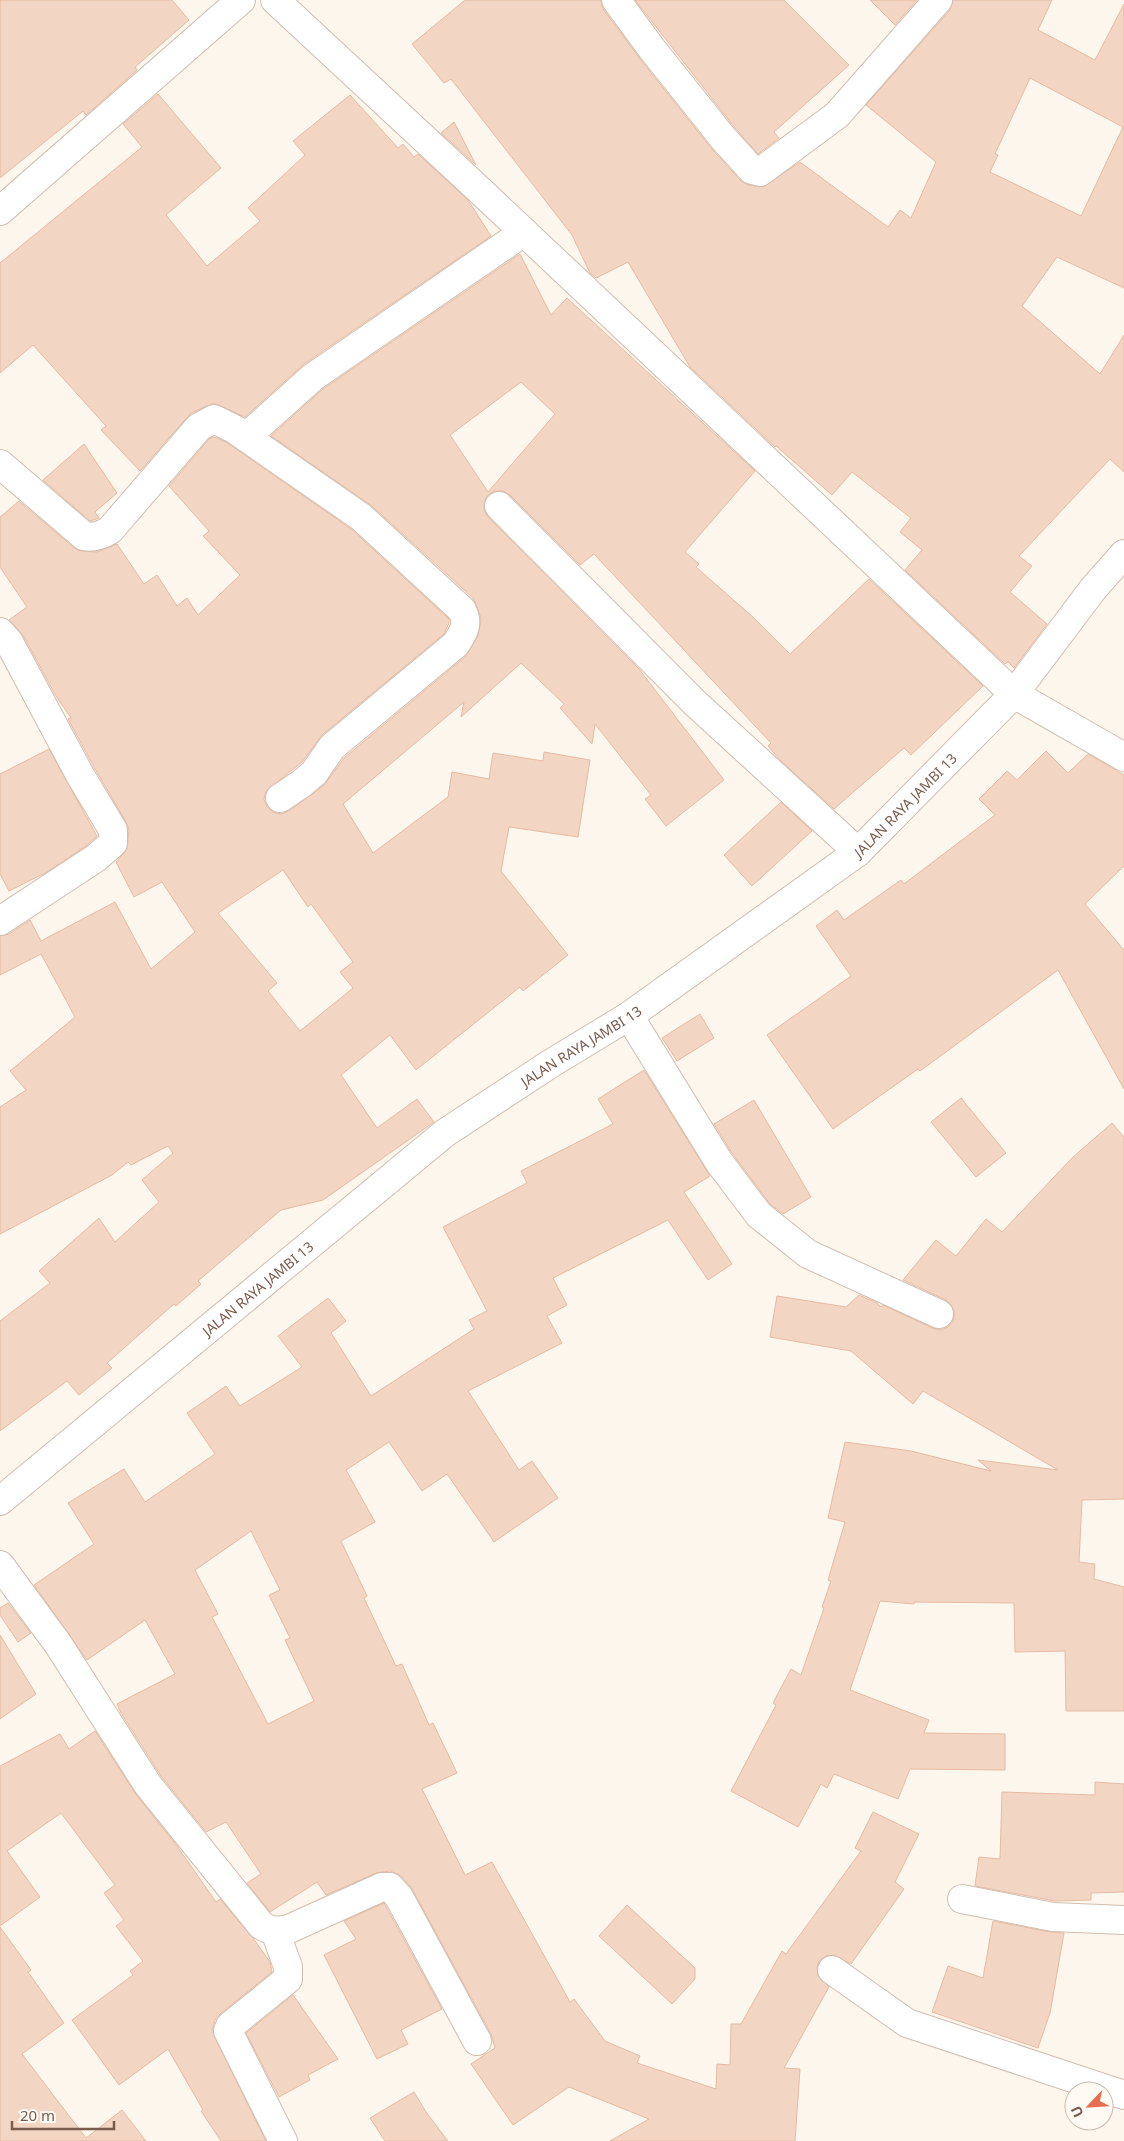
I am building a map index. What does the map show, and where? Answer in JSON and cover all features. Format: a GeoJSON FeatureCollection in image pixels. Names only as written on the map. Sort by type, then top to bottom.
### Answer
{"type":"FeatureCollection","features":[{"type":"Feature","properties":{"kind":"street"},"geometry":{"type":"LineString","coordinates":[[275,0],[1014,694],[1124,757]]}},
{"type":"Feature","properties":{"kind":"street"},"geometry":{"type":"LineString","coordinates":[[616,0],[652,50],[723,138],[752,170],[760,172],[837,115],[938,0]]}},
{"type":"Feature","properties":{"kind":"street"},"geometry":{"type":"LineString","coordinates":[[0,211],[228,4]]}},
{"type":"Feature","properties":{"kind":"street"},"geometry":{"type":"LineString","coordinates":[[246,437],[313,378],[524,232]]}},
{"type":"Feature","properties":{"kind":"street"},"geometry":{"type":"LineString","coordinates":[[0,464],[84,536],[102,535],[110,530],[205,422],[214,419],[223,422],[246,437],[361,517],[462,610],[467,619],[466,627],[456,644],[332,747],[314,773],[280,798]]}},
{"type":"Feature","properties":{"kind":"street"},"geometry":{"type":"LineString","coordinates":[[499,506],[695,703],[858,852]]}},
{"type":"Feature","properties":{"kind":"street","name":"JALAN RAYA JAMBI 13"},"geometry":{"type":"LineString","coordinates":[[0,1501],[445,1134],[550,1064],[629,1016],[858,852],[1014,694],[1093,589],[1124,554]]}},
{"type":"Feature","properties":{"kind":"street"},"geometry":{"type":"LineString","coordinates":[[0,632],[9,642],[80,775],[114,830],[115,838],[113,843],[96,858],[0,921]]}},
{"type":"Feature","properties":{"kind":"street"},"geometry":{"type":"LineString","coordinates":[[629,1016],[719,1162],[759,1215],[808,1254],[939,1314]]}},
{"type":"Feature","properties":{"kind":"street"},"geometry":{"type":"LineString","coordinates":[[0,1564],[58,1644],[148,1785],[261,1925],[268,1930],[275,1931],[289,1928],[382,1887],[390,1887],[399,1897],[477,2041]]}},
{"type":"Feature","properties":{"kind":"street"},"geometry":{"type":"LineString","coordinates":[[962,1900],[1053,1917],[1124,1920]]}},
{"type":"Feature","properties":{"kind":"street"},"geometry":{"type":"LineString","coordinates":[[275,1931],[288,1967],[288,1979],[230,2026],[228,2031],[283,2141]]}},
{"type":"Feature","properties":{"kind":"street"},"geometry":{"type":"LineString","coordinates":[[832,1970],[907,2023],[1124,2095]]}},
{"type":"Feature","properties":{"kind":"building"},"geometry":{"type":"Polygon","coordinates":[[[0,0],[172,0],[189,20],[135,67],[137,70],[86,115],[83,111],[0,178],[0,0]]]}},
{"type":"Feature","properties":{"kind":"building"},"geometry":{"type":"Polygon","coordinates":[[[465,0],[601,0],[603,9],[640,59],[711,148],[741,181],[748,185],[763,187],[800,162],[888,227],[900,210],[911,218],[936,162],[866,105],[950,10],[953,0],[1052,0],[1038,30],[1095,60],[1124,4],[1124,288],[1057,257],[1022,306],[1100,374],[1124,335],[1124,472],[1110,459],[1019,556],[1032,566],[1010,592],[1047,624],[1014,668],[1008,662],[1005,664],[905,570],[922,550],[900,532],[911,518],[852,472],[832,495],[775,447],[690,367],[628,262],[596,278],[590,273],[572,235],[451,79],[444,83],[412,44],[465,0]],[[1030,78],[995,154],[998,155],[990,172],[1081,216],[1123,127],[1030,78]]]}},
{"type":"Feature","properties":{"kind":"building"},"geometry":{"type":"Polygon","coordinates":[[[635,0],[784,0],[849,65],[774,132],[779,138],[758,154],[735,128],[635,0]]]}},
{"type":"Feature","properties":{"kind":"building"},"geometry":{"type":"Polygon","coordinates":[[[870,0],[917,0],[895,25],[870,0]]]}},
{"type":"Feature","properties":{"kind":"building"},"geometry":{"type":"Polygon","coordinates":[[[158,94],[221,168],[166,215],[207,266],[260,221],[248,208],[305,155],[293,141],[350,95],[398,148],[403,144],[414,157],[418,154],[468,200],[491,236],[304,364],[245,417],[214,403],[191,413],[140,471],[101,430],[106,426],[33,345],[0,373],[0,263],[142,147],[123,124],[158,94]]]}},
{"type":"Feature","properties":{"kind":"building"},"geometry":{"type":"Polygon","coordinates":[[[454,122],[476,165],[441,133],[454,122]]]}},
{"type":"Feature","properties":{"kind":"building"},"geometry":{"type":"Polygon","coordinates":[[[520,254],[551,315],[567,298],[755,471],[685,552],[699,564],[696,567],[754,618],[790,654],[869,579],[983,686],[911,755],[904,748],[834,809],[780,760],[768,746],[771,743],[594,554],[580,565],[510,495],[503,491],[495,491],[488,495],[484,502],[484,510],[488,517],[639,669],[724,780],[666,826],[645,799],[651,795],[595,724],[592,744],[560,708],[564,704],[521,663],[461,717],[464,702],[343,804],[373,853],[448,797],[452,772],[489,779],[493,753],[543,761],[544,752],[590,760],[578,837],[509,827],[501,871],[568,955],[523,991],[520,987],[416,1070],[390,1035],[341,1075],[377,1128],[417,1099],[434,1122],[323,1200],[281,1210],[198,1281],[201,1284],[176,1306],[174,1304],[107,1363],[112,1368],[79,1395],[67,1381],[0,1431],[0,1321],[50,1283],[39,1271],[99,1218],[115,1242],[159,1202],[142,1180],[173,1153],[168,1146],[131,1165],[128,1162],[112,1175],[0,1234],[0,1107],[26,1090],[10,1071],[75,1017],[41,954],[0,975],[0,936],[9,934],[30,920],[41,941],[115,902],[151,969],[195,932],[162,882],[134,897],[116,862],[127,849],[129,830],[126,822],[68,719],[71,718],[56,696],[23,635],[9,620],[27,607],[0,567],[0,517],[19,501],[74,548],[81,551],[97,552],[117,544],[144,584],[157,575],[177,606],[187,598],[198,615],[240,575],[203,536],[209,531],[169,486],[209,439],[214,437],[226,442],[351,529],[449,619],[444,634],[322,735],[302,762],[266,791],[264,799],[267,807],[273,812],[281,814],[289,811],[324,785],[344,758],[466,656],[478,636],[481,619],[473,598],[372,506],[271,436],[323,389],[520,254]],[[521,382],[450,435],[488,492],[555,414],[521,382]],[[283,870],[218,913],[277,983],[268,991],[300,1031],[353,988],[340,972],[353,962],[311,904],[308,907],[283,870]]]}},
{"type":"Feature","properties":{"kind":"building"},"geometry":{"type":"Polygon","coordinates":[[[84,444],[117,493],[95,512],[99,518],[90,521],[43,480],[84,444]]]}},
{"type":"Feature","properties":{"kind":"building"},"geometry":{"type":"Polygon","coordinates":[[[49,749],[97,836],[86,846],[47,872],[9,891],[0,874],[0,774],[49,749]]]}},
{"type":"Feature","properties":{"kind":"building"},"geometry":{"type":"Polygon","coordinates":[[[1046,751],[1068,773],[1088,754],[1124,775],[1124,866],[1085,904],[1124,950],[1124,1089],[1058,970],[920,1071],[918,1069],[833,1129],[767,1035],[851,976],[816,926],[837,910],[844,920],[901,880],[904,884],[995,815],[979,799],[1007,771],[1017,780],[1046,751]]]}},
{"type":"Feature","properties":{"kind":"building"},"geometry":{"type":"Polygon","coordinates":[[[781,802],[812,831],[752,886],[724,855],[781,802]]]}},
{"type":"Feature","properties":{"kind":"building"},"geometry":{"type":"Polygon","coordinates":[[[700,1014],[714,1038],[677,1061],[662,1038],[700,1014]]]}},
{"type":"Feature","properties":{"kind":"building"},"geometry":{"type":"Polygon","coordinates":[[[644,1070],[710,1176],[684,1192],[732,1264],[708,1280],[668,1220],[553,1278],[567,1305],[547,1316],[562,1343],[468,1391],[519,1470],[532,1461],[558,1498],[494,1542],[447,1474],[422,1491],[389,1442],[346,1470],[375,1522],[341,1541],[367,1596],[364,1598],[396,1666],[402,1664],[429,1725],[433,1723],[457,1773],[422,1789],[465,1875],[492,1862],[570,2002],[574,1999],[605,2041],[640,2056],[637,2063],[716,2089],[717,2064],[730,2065],[731,2024],[741,2024],[782,1951],[786,1954],[861,1851],[855,1848],[873,1812],[919,1834],[895,1882],[904,1889],[851,1964],[834,1955],[826,1956],[819,1961],[817,1968],[818,1976],[829,1987],[784,2068],[800,2069],[795,2141],[610,2141],[649,2119],[569,2087],[513,2125],[471,2064],[495,2048],[491,2034],[411,1887],[401,1876],[390,1871],[376,1873],[326,1895],[317,1882],[270,1912],[247,1883],[261,1874],[226,1822],[206,1832],[161,1776],[117,1704],[175,1674],[145,1620],[87,1660],[34,1585],[94,1544],[68,1503],[124,1469],[145,1502],[215,1454],[187,1413],[226,1386],[240,1406],[302,1367],[278,1336],[328,1298],[346,1321],[331,1333],[371,1396],[474,1329],[469,1320],[487,1311],[443,1227],[527,1183],[521,1171],[613,1124],[598,1099],[644,1070]],[[251,1531],[195,1570],[218,1614],[212,1617],[268,1724],[314,1701],[285,1640],[290,1638],[269,1595],[280,1590],[251,1531]]]}},
{"type":"Feature","properties":{"kind":"building"},"geometry":{"type":"Polygon","coordinates":[[[961,1098],[1006,1153],[976,1177],[931,1122],[961,1098]]]}},
{"type":"Feature","properties":{"kind":"building"},"geometry":{"type":"Polygon","coordinates":[[[754,1100],[811,1197],[783,1214],[770,1204],[732,1153],[714,1124],[754,1100]]]}},
{"type":"Feature","properties":{"kind":"building"},"geometry":{"type":"Polygon","coordinates":[[[1112,1123],[1124,1137],[1124,1499],[1082,1500],[1079,1562],[1095,1564],[1094,1579],[1124,1587],[1124,1711],[1066,1711],[1065,1651],[1015,1652],[1014,1603],[914,1602],[914,1604],[880,1601],[850,1690],[929,1720],[924,1733],[1005,1734],[1005,1770],[910,1769],[898,1799],[834,1774],[827,1788],[821,1784],[798,1827],[731,1791],[776,1705],[773,1703],[791,1669],[801,1675],[824,1608],[822,1607],[831,1581],[828,1580],[845,1522],[828,1518],[845,1442],[911,1451],[991,1471],[978,1460],[1058,1470],[923,1391],[913,1404],[851,1351],[770,1337],[777,1296],[846,1307],[859,1295],[877,1303],[881,1307],[883,1305],[932,1328],[940,1330],[948,1327],[953,1321],[955,1313],[951,1305],[946,1300],[903,1280],[936,1240],[956,1256],[986,1219],[1002,1232],[1072,1158],[1112,1123]]]}},
{"type":"Feature","properties":{"kind":"building"},"geometry":{"type":"Polygon","coordinates":[[[8,1603],[31,1633],[18,1642],[0,1615],[0,1608],[8,1603]]]}},
{"type":"Feature","properties":{"kind":"building"},"geometry":{"type":"Polygon","coordinates":[[[0,1635],[36,1694],[0,1719],[0,1635]]]}},
{"type":"Feature","properties":{"kind":"building"},"geometry":{"type":"Polygon","coordinates":[[[95,1731],[135,1793],[177,1846],[216,1902],[220,1899],[253,1938],[270,1962],[272,1972],[220,2014],[215,2020],[212,2031],[266,2141],[221,2141],[201,2111],[203,2110],[168,2049],[119,2085],[72,2020],[133,1975],[130,1971],[143,1961],[116,1926],[124,1920],[104,1893],[115,1885],[61,1813],[7,1851],[40,1897],[0,1926],[0,1766],[60,1734],[69,1749],[95,1731]]]}},
{"type":"Feature","properties":{"kind":"building"},"geometry":{"type":"Polygon","coordinates":[[[1095,1782],[1124,1784],[1124,1892],[1091,1893],[1091,1900],[1055,1901],[975,1886],[979,1857],[1000,1859],[1002,1792],[1095,1795],[1095,1782]]]}},
{"type":"Feature","properties":{"kind":"building"},"geometry":{"type":"Polygon","coordinates":[[[384,1903],[442,2009],[401,2030],[408,2044],[377,2059],[324,1955],[356,1939],[344,1921],[384,1903]]]}},
{"type":"Feature","properties":{"kind":"building"},"geometry":{"type":"Polygon","coordinates":[[[627,1905],[695,1968],[695,1979],[672,2004],[599,1936],[627,1905]]]}},
{"type":"Feature","properties":{"kind":"building"},"geometry":{"type":"Polygon","coordinates":[[[993,1921],[1064,1933],[1050,2013],[1038,2048],[932,2012],[948,1966],[983,1978],[993,1921]]]}},
{"type":"Feature","properties":{"kind":"building"},"geometry":{"type":"Polygon","coordinates":[[[0,1927],[31,1970],[28,1972],[64,2023],[22,2054],[86,2138],[122,2110],[146,2141],[0,2141],[0,1927]]]}},
{"type":"Feature","properties":{"kind":"building"},"geometry":{"type":"Polygon","coordinates":[[[293,1995],[338,2059],[308,2075],[310,2080],[279,2097],[246,2033],[293,1995]]]}},
{"type":"Feature","properties":{"kind":"building"},"geometry":{"type":"Polygon","coordinates":[[[414,2092],[426,2112],[448,2141],[385,2141],[370,2118],[414,2092]]]}}]}
